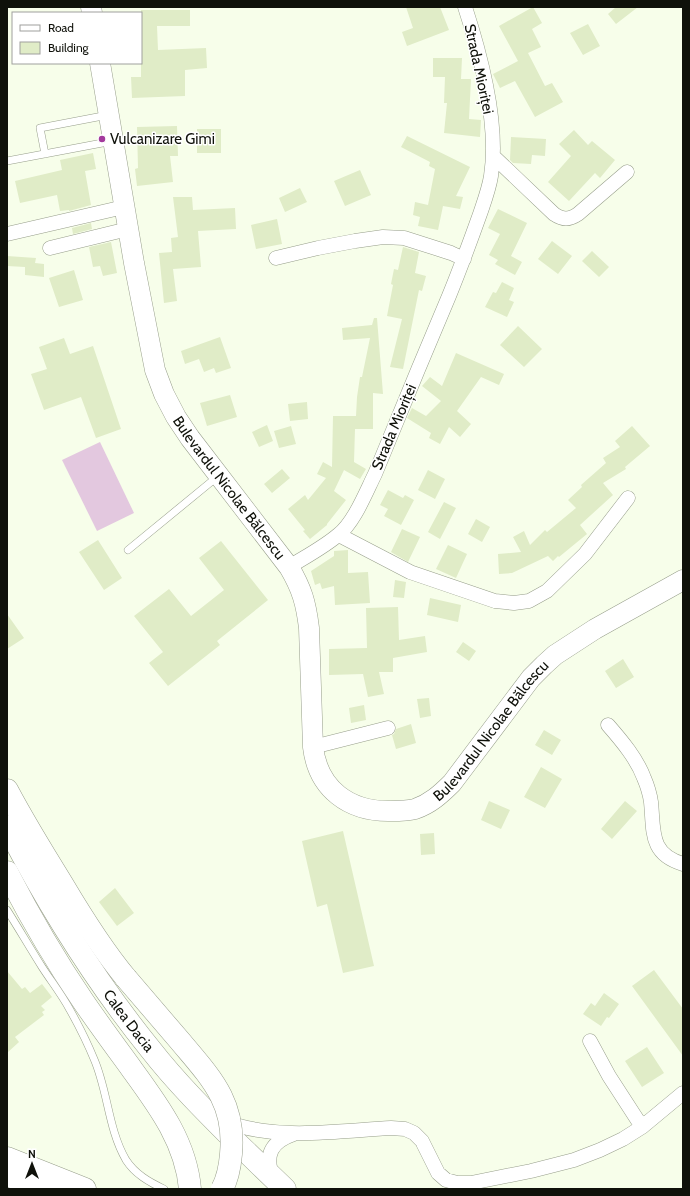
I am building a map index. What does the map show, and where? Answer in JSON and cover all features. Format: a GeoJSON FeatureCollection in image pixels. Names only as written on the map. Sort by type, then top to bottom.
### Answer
{"type":"FeatureCollection","features":[{"type":"Feature","properties":{"kind":"main road"},"geometry":{"type":"LineString","coordinates":[[7,790],[73,902],[107,953],[126,978],[202,1067],[216,1086],[224,1101],[232,1130],[231,1162],[228,1176],[222,1189]]}},
{"type":"Feature","properties":{"kind":"main road","name":"Calea Dacia"},"geometry":{"type":"LineString","coordinates":[[7,826],[53,910],[103,986],[151,1051],[208,1114],[279,1183]]}},
{"type":"Feature","properties":{"kind":"main road"},"geometry":{"type":"LineString","coordinates":[[7,872],[29,914],[55,958],[165,1117],[183,1154],[188,1170],[190,1189]]}},
{"type":"Feature","properties":{"kind":"main road"},"geometry":{"type":"LineString","coordinates":[[7,1158],[85,1189]]}},
{"type":"Feature","properties":{"kind":"main road"},"geometry":{"type":"LineString","coordinates":[[7,1175],[42,1189]]}},
{"type":"Feature","properties":{"kind":"main road"},"geometry":{"type":"LineString","coordinates":[[7,1185],[15,1189]]}},
{"type":"Feature","properties":{"kind":"street","name":"Strada Mioriței"},"geometry":{"type":"LineString","coordinates":[[289,567],[339,535],[348,525],[359,507],[375,474],[464,259],[486,194],[491,177],[493,156],[491,128],[487,93],[472,27],[465,7]]}},
{"type":"Feature","properties":{"kind":"street","name":"Bulevardul Nicolae Bălcescu"},"geometry":{"type":"LineString","coordinates":[[100,64],[124,207],[155,370],[164,394],[176,417],[190,438],[289,567],[303,595],[307,609],[309,628],[314,759],[319,771],[334,792],[345,800],[358,806],[385,812],[415,809],[425,804],[438,796],[452,783],[531,678],[555,655],[595,629],[683,580]]}},
{"type":"Feature","properties":{"kind":"street"},"geometry":{"type":"LineString","coordinates":[[493,156],[554,214],[560,218],[566,219],[572,218],[578,214],[627,172]]}},
{"type":"Feature","properties":{"kind":"street"},"geometry":{"type":"LineString","coordinates":[[7,234],[124,207]]}},
{"type":"Feature","properties":{"kind":"street"},"geometry":{"type":"LineString","coordinates":[[50,248],[128,229]]}},
{"type":"Feature","properties":{"kind":"street"},"geometry":{"type":"LineString","coordinates":[[276,258],[318,248],[383,237],[404,238],[451,253],[464,259]]}},
{"type":"Feature","properties":{"kind":"street"},"geometry":{"type":"LineString","coordinates":[[339,535],[410,572],[495,601],[514,603],[529,601],[547,591],[584,554],[628,498]]}},
{"type":"Feature","properties":{"kind":"street"},"geometry":{"type":"LineString","coordinates":[[608,725],[622,741],[637,763],[644,778],[650,801],[651,822],[654,838],[658,848],[667,858],[683,864]]}},
{"type":"Feature","properties":{"kind":"street"},"geometry":{"type":"LineString","coordinates":[[313,747],[388,728]]}},
{"type":"Feature","properties":{"kind":"street"},"geometry":{"type":"LineString","coordinates":[[590,1041],[609,1076],[642,1127]]}},
{"type":"Feature","properties":{"kind":"street"},"geometry":{"type":"LineString","coordinates":[[208,1114],[229,1123],[251,1129],[274,1132],[297,1133],[391,1128],[405,1129],[414,1133],[422,1141],[438,1173],[446,1180],[457,1183],[471,1183],[574,1160],[600,1150],[623,1139],[642,1127],[683,1093]]}},
{"type":"Feature","properties":{"kind":"street"},"geometry":{"type":"LineString","coordinates":[[279,1183],[269,1166],[270,1154],[276,1144],[284,1137],[297,1133]]}},
{"type":"Feature","properties":{"kind":"lane"},"geometry":{"type":"LineString","coordinates":[[45,154],[40,128],[108,114]]}},
{"type":"Feature","properties":{"kind":"lane"},"geometry":{"type":"LineString","coordinates":[[7,161],[113,141]]}},
{"type":"Feature","properties":{"kind":"lane"},"geometry":{"type":"LineString","coordinates":[[128,550],[219,476]]}},
{"type":"Feature","properties":{"kind":"lane"},"geometry":{"type":"LineString","coordinates":[[7,910],[70,1009],[95,1060],[114,1132],[118,1144],[127,1160],[136,1172],[149,1182],[164,1189]]}},
{"type":"Feature","properties":{"kind":"shaded area"},"geometry":{"type":"Polygon","coordinates":[[[100,442],[134,513],[97,531],[62,460],[100,442]]]}},
{"type":"Feature","properties":{"kind":"building"},"geometry":{"type":"Polygon","coordinates":[[[406,7],[440,7],[449,30],[407,46],[402,32],[413,28],[406,7]]]}},
{"type":"Feature","properties":{"kind":"building"},"geometry":{"type":"Polygon","coordinates":[[[533,7],[542,23],[532,29],[541,47],[528,53],[545,86],[552,83],[563,102],[535,117],[515,81],[500,88],[493,74],[518,61],[499,26],[533,7]]]}},
{"type":"Feature","properties":{"kind":"building"},"geometry":{"type":"Polygon","coordinates":[[[616,7],[638,7],[616,24],[608,14],[616,7]]]}},
{"type":"Feature","properties":{"kind":"building"},"geometry":{"type":"Polygon","coordinates":[[[141,10],[190,10],[190,26],[157,26],[158,50],[206,48],[207,68],[185,70],[185,96],[132,98],[131,77],[141,77],[141,10]]]}},
{"type":"Feature","properties":{"kind":"building"},"geometry":{"type":"Polygon","coordinates":[[[588,24],[600,46],[583,55],[570,33],[588,24]]]}},
{"type":"Feature","properties":{"kind":"building"},"geometry":{"type":"Polygon","coordinates":[[[433,58],[462,58],[461,79],[471,79],[469,119],[481,120],[480,137],[444,133],[447,103],[444,103],[445,77],[433,77],[433,58]]]}},
{"type":"Feature","properties":{"kind":"building"},"geometry":{"type":"Polygon","coordinates":[[[177,126],[178,156],[170,156],[173,182],[137,186],[135,169],[138,168],[137,127],[177,126]]]}},
{"type":"Feature","properties":{"kind":"building"},"geometry":{"type":"Polygon","coordinates":[[[197,129],[221,129],[221,153],[197,153],[197,129]]]}},
{"type":"Feature","properties":{"kind":"building"},"geometry":{"type":"Polygon","coordinates":[[[574,130],[588,145],[592,141],[615,160],[600,178],[595,173],[569,201],[548,182],[571,156],[559,144],[574,130]]]}},
{"type":"Feature","properties":{"kind":"building"},"geometry":{"type":"Polygon","coordinates":[[[407,136],[470,167],[456,196],[463,197],[460,209],[443,206],[438,230],[418,226],[420,217],[413,215],[415,202],[428,205],[435,169],[429,166],[430,162],[401,147],[407,136]]]}},
{"type":"Feature","properties":{"kind":"building"},"geometry":{"type":"Polygon","coordinates":[[[511,137],[546,139],[545,156],[532,155],[531,164],[513,163],[510,160],[511,137]]]}},
{"type":"Feature","properties":{"kind":"building"},"geometry":{"type":"Polygon","coordinates":[[[93,153],[96,169],[85,171],[91,205],[69,211],[60,211],[57,195],[20,203],[15,181],[62,170],[60,160],[93,153]]]}},
{"type":"Feature","properties":{"kind":"building"},"geometry":{"type":"Polygon","coordinates":[[[360,170],[371,195],[345,206],[334,181],[360,170]]]}},
{"type":"Feature","properties":{"kind":"building"},"geometry":{"type":"Polygon","coordinates":[[[300,188],[307,202],[285,212],[279,198],[300,188]]]}},
{"type":"Feature","properties":{"kind":"building"},"geometry":{"type":"Polygon","coordinates":[[[173,197],[192,197],[193,210],[235,208],[236,229],[198,231],[201,267],[173,269],[177,301],[164,303],[159,253],[172,252],[171,238],[178,237],[173,197]]]}},
{"type":"Feature","properties":{"kind":"building"},"geometry":{"type":"Polygon","coordinates":[[[498,209],[527,223],[511,256],[522,262],[515,275],[495,264],[498,260],[489,255],[500,234],[488,228],[498,209]]]}},
{"type":"Feature","properties":{"kind":"building"},"geometry":{"type":"Polygon","coordinates":[[[277,219],[282,244],[256,249],[251,225],[277,219]]]}},
{"type":"Feature","properties":{"kind":"building"},"geometry":{"type":"Polygon","coordinates":[[[91,223],[92,229],[73,234],[72,228],[91,223]]]}},
{"type":"Feature","properties":{"kind":"building"},"geometry":{"type":"Polygon","coordinates":[[[552,241],[572,256],[558,274],[538,259],[552,241]]]}},
{"type":"Feature","properties":{"kind":"building"},"geometry":{"type":"Polygon","coordinates":[[[111,242],[117,273],[103,276],[100,266],[93,267],[89,247],[111,242]]]}},
{"type":"Feature","properties":{"kind":"building"},"geometry":{"type":"Polygon","coordinates":[[[403,247],[419,252],[415,273],[426,276],[422,291],[419,290],[403,369],[390,367],[402,319],[387,316],[393,285],[391,284],[394,269],[398,270],[403,247]]]}},
{"type":"Feature","properties":{"kind":"building"},"geometry":{"type":"Polygon","coordinates":[[[592,251],[609,267],[599,277],[582,261],[592,251]]]}},
{"type":"Feature","properties":{"kind":"building"},"geometry":{"type":"Polygon","coordinates":[[[7,256],[36,258],[35,263],[44,264],[44,277],[25,275],[25,267],[7,266],[7,256]]]}},
{"type":"Feature","properties":{"kind":"building"},"geometry":{"type":"Polygon","coordinates":[[[74,270],[83,300],[59,307],[49,278],[74,270]]]}},
{"type":"Feature","properties":{"kind":"building"},"geometry":{"type":"Polygon","coordinates":[[[502,282],[514,288],[509,300],[514,302],[507,317],[485,307],[493,292],[496,293],[502,282]]]}},
{"type":"Feature","properties":{"kind":"building"},"geometry":{"type":"Polygon","coordinates":[[[374,318],[377,318],[383,394],[373,393],[373,429],[355,429],[354,462],[366,469],[360,479],[344,470],[334,491],[346,500],[327,525],[310,539],[303,531],[305,530],[288,509],[305,495],[308,500],[326,478],[317,474],[323,462],[332,467],[333,416],[356,416],[360,377],[362,377],[370,338],[343,340],[342,328],[372,325],[374,318]]]}},
{"type":"Feature","properties":{"kind":"building"},"geometry":{"type":"Polygon","coordinates":[[[518,326],[542,349],[524,367],[500,345],[518,326]]]}},
{"type":"Feature","properties":{"kind":"building"},"geometry":{"type":"Polygon","coordinates":[[[220,337],[231,368],[216,373],[214,368],[204,372],[199,359],[185,364],[181,351],[220,337]]]}},
{"type":"Feature","properties":{"kind":"building"},"geometry":{"type":"Polygon","coordinates":[[[64,338],[70,354],[93,346],[121,429],[96,438],[81,397],[44,410],[31,374],[47,369],[39,347],[64,338]]]}},
{"type":"Feature","properties":{"kind":"building"},"geometry":{"type":"Polygon","coordinates":[[[456,353],[504,374],[499,385],[481,377],[457,411],[471,424],[460,437],[449,427],[440,444],[429,438],[431,433],[407,418],[412,408],[426,416],[441,401],[422,386],[430,377],[442,386],[456,353]]]}},
{"type":"Feature","properties":{"kind":"building"},"geometry":{"type":"Polygon","coordinates":[[[230,395],[237,417],[207,426],[200,403],[230,395]]]}},
{"type":"Feature","properties":{"kind":"building"},"geometry":{"type":"Polygon","coordinates":[[[307,402],[308,419],[290,421],[288,404],[307,402]]]}},
{"type":"Feature","properties":{"kind":"building"},"geometry":{"type":"Polygon","coordinates":[[[267,425],[273,441],[259,447],[252,432],[267,425]]]}},
{"type":"Feature","properties":{"kind":"building"},"geometry":{"type":"Polygon","coordinates":[[[291,426],[296,444],[279,448],[274,431],[291,426]]]}},
{"type":"Feature","properties":{"kind":"building"},"geometry":{"type":"Polygon","coordinates":[[[632,426],[650,446],[625,467],[626,469],[603,483],[613,495],[580,525],[587,534],[553,561],[548,556],[512,573],[499,574],[498,554],[521,552],[513,537],[524,531],[530,545],[545,530],[547,532],[576,508],[568,500],[582,487],[581,485],[606,463],[603,458],[620,447],[615,441],[632,426]]]}},
{"type":"Feature","properties":{"kind":"building"},"geometry":{"type":"Polygon","coordinates":[[[282,469],[290,478],[272,493],[264,484],[282,469]]]}},
{"type":"Feature","properties":{"kind":"building"},"geometry":{"type":"Polygon","coordinates":[[[428,470],[445,479],[435,499],[418,490],[428,470]]]}},
{"type":"Feature","properties":{"kind":"building"},"geometry":{"type":"Polygon","coordinates":[[[388,490],[403,498],[405,495],[414,500],[401,525],[384,516],[388,509],[380,505],[388,490]]]}},
{"type":"Feature","properties":{"kind":"building"},"geometry":{"type":"Polygon","coordinates":[[[444,502],[456,508],[440,539],[428,532],[444,502]]]}},
{"type":"Feature","properties":{"kind":"building"},"geometry":{"type":"Polygon","coordinates":[[[476,519],[490,527],[482,542],[468,534],[476,519]]]}},
{"type":"Feature","properties":{"kind":"building"},"geometry":{"type":"Polygon","coordinates":[[[402,529],[420,537],[408,562],[391,552],[402,529]]]}},
{"type":"Feature","properties":{"kind":"building"},"geometry":{"type":"Polygon","coordinates":[[[98,540],[122,578],[104,590],[79,552],[98,540]]]}},
{"type":"Feature","properties":{"kind":"building"},"geometry":{"type":"Polygon","coordinates":[[[221,541],[268,600],[217,641],[220,645],[168,686],[149,663],[163,652],[134,616],[169,589],[191,616],[224,590],[199,558],[221,541]]]}},
{"type":"Feature","properties":{"kind":"building"},"geometry":{"type":"Polygon","coordinates":[[[448,545],[467,554],[456,578],[436,569],[448,545]]]}},
{"type":"Feature","properties":{"kind":"building"},"geometry":{"type":"Polygon","coordinates":[[[348,550],[348,573],[368,572],[370,603],[335,605],[334,586],[322,589],[320,583],[315,585],[311,571],[334,556],[334,551],[348,550]]]}},
{"type":"Feature","properties":{"kind":"building"},"geometry":{"type":"Polygon","coordinates":[[[395,580],[406,582],[404,598],[393,597],[395,580]]]}},
{"type":"Feature","properties":{"kind":"building"},"geometry":{"type":"Polygon","coordinates":[[[430,598],[461,605],[458,622],[427,615],[430,598]]]}},
{"type":"Feature","properties":{"kind":"building"},"geometry":{"type":"Polygon","coordinates":[[[398,607],[399,640],[425,636],[427,652],[393,658],[393,672],[379,672],[384,694],[368,697],[363,674],[329,675],[329,649],[367,648],[366,608],[398,607]]]}},
{"type":"Feature","properties":{"kind":"building"},"geometry":{"type":"Polygon","coordinates":[[[7,614],[24,638],[7,649],[7,614]]]}},
{"type":"Feature","properties":{"kind":"building"},"geometry":{"type":"Polygon","coordinates":[[[463,642],[476,651],[469,661],[456,652],[463,642]]]}},
{"type":"Feature","properties":{"kind":"building"},"geometry":{"type":"Polygon","coordinates":[[[623,659],[634,677],[616,688],[605,671],[623,659]]]}},
{"type":"Feature","properties":{"kind":"building"},"geometry":{"type":"Polygon","coordinates":[[[429,698],[431,716],[420,718],[417,699],[429,698]]]}},
{"type":"Feature","properties":{"kind":"building"},"geometry":{"type":"Polygon","coordinates":[[[364,705],[366,720],[351,723],[349,708],[364,705]]]}},
{"type":"Feature","properties":{"kind":"building"},"geometry":{"type":"Polygon","coordinates":[[[411,724],[416,743],[396,749],[392,735],[396,729],[411,724]]]}},
{"type":"Feature","properties":{"kind":"building"},"geometry":{"type":"Polygon","coordinates":[[[544,730],[561,740],[552,755],[535,745],[544,730]]]}},
{"type":"Feature","properties":{"kind":"building"},"geometry":{"type":"Polygon","coordinates":[[[541,767],[562,779],[545,808],[524,797],[541,767]]]}},
{"type":"Feature","properties":{"kind":"building"},"geometry":{"type":"Polygon","coordinates":[[[489,801],[510,810],[501,829],[481,820],[489,801]]]}},
{"type":"Feature","properties":{"kind":"building"},"geometry":{"type":"Polygon","coordinates":[[[625,801],[637,811],[612,839],[601,829],[625,801]]]}},
{"type":"Feature","properties":{"kind":"building"},"geometry":{"type":"Polygon","coordinates":[[[343,831],[374,966],[343,973],[327,904],[317,907],[302,841],[343,831]]]}},
{"type":"Feature","properties":{"kind":"building"},"geometry":{"type":"Polygon","coordinates":[[[434,833],[435,854],[421,855],[420,834],[434,833]]]}},
{"type":"Feature","properties":{"kind":"building"},"geometry":{"type":"Polygon","coordinates":[[[115,888],[134,913],[117,926],[99,902],[115,888]]]}},
{"type":"Feature","properties":{"kind":"building"},"geometry":{"type":"Polygon","coordinates":[[[654,970],[683,1009],[683,1056],[632,986],[654,970]]]}},
{"type":"Feature","properties":{"kind":"building"},"geometry":{"type":"Polygon","coordinates":[[[7,971],[22,989],[25,987],[30,993],[42,984],[52,997],[41,1006],[45,1010],[42,1012],[44,1015],[15,1037],[19,1042],[7,1053],[7,971]]]}},
{"type":"Feature","properties":{"kind":"building"},"geometry":{"type":"Polygon","coordinates":[[[604,993],[619,1004],[601,1026],[583,1014],[591,1003],[595,1006],[604,993]]]}},
{"type":"Feature","properties":{"kind":"building"},"geometry":{"type":"Polygon","coordinates":[[[647,1047],[664,1073],[642,1087],[625,1061],[647,1047]]]}},
{"type":"Feature","properties":{"kind":"place","name":"Vulcanizare Gimi"},"geometry":{"type":"Point","coordinates":[102,139]}}]}
